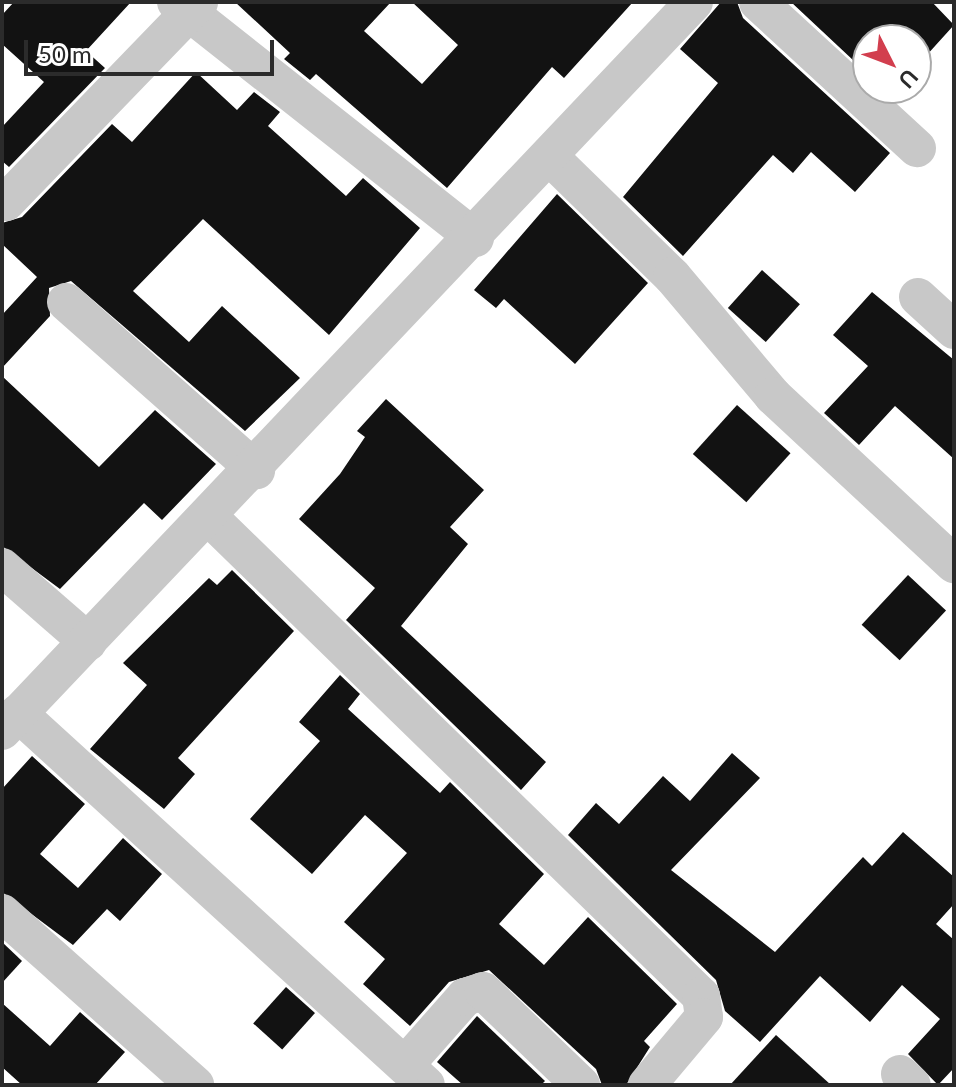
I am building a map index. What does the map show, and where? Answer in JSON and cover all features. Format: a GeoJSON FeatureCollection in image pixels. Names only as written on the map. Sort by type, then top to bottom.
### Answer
{"type":"FeatureCollection","features":[{"type":"Feature","properties":{"kind":"street"},"geometry":{"type":"LineString","coordinates":[[581,1085],[483,991],[465,997],[413,1077],[10,722],[210,518],[552,159],[694,2]]}},
{"type":"Feature","properties":{"kind":"street"},"geometry":{"type":"LineString","coordinates":[[758,2],[917,148]]}},
{"type":"Feature","properties":{"kind":"street"},"geometry":{"type":"LineString","coordinates":[[6,202],[188,6],[475,238]]}},
{"type":"Feature","properties":{"kind":"street"},"geometry":{"type":"LineString","coordinates":[[552,159],[672,276],[773,396],[954,564]]}},
{"type":"Feature","properties":{"kind":"street"},"geometry":{"type":"LineString","coordinates":[[918,297],[954,330]]}},
{"type":"Feature","properties":{"kind":"street"},"geometry":{"type":"LineString","coordinates":[[66,302],[256,470]]}},
{"type":"Feature","properties":{"kind":"street"},"geometry":{"type":"LineString","coordinates":[[210,518],[704,1001],[704,1017],[647,1085]]}},
{"type":"Feature","properties":{"kind":"street"},"geometry":{"type":"LineString","coordinates":[[2,567],[88,642]]}},
{"type":"Feature","properties":{"kind":"street"},"geometry":{"type":"LineString","coordinates":[[2,913],[195,1085]]}},
{"type":"Feature","properties":{"kind":"building"},"geometry":{"type":"Polygon","coordinates":[[[14,2],[131,2],[86,51],[105,68],[9,167],[2,161],[2,127],[44,82],[2,44],[2,15],[14,2]]]}},
{"type":"Feature","properties":{"kind":"building"},"geometry":{"type":"Polygon","coordinates":[[[235,2],[391,2],[364,31],[422,84],[458,45],[412,2],[633,2],[564,78],[552,67],[447,188],[316,74],[310,80],[284,59],[290,53],[235,2]]]}},
{"type":"Feature","properties":{"kind":"building"},"geometry":{"type":"Polygon","coordinates":[[[721,2],[737,2],[743,18],[890,153],[855,192],[811,152],[793,173],[773,155],[683,256],[623,197],[718,83],[680,49],[721,2]]]}},
{"type":"Feature","properties":{"kind":"building"},"geometry":{"type":"Polygon","coordinates":[[[791,2],[932,2],[954,25],[932,49],[932,24],[852,24],[852,59],[791,2]]]}},
{"type":"Feature","properties":{"kind":"building"},"geometry":{"type":"Polygon","coordinates":[[[196,72],[237,110],[254,92],[280,112],[268,126],[346,196],[363,178],[420,228],[329,335],[203,219],[133,291],[189,342],[222,306],[300,378],[245,431],[71,281],[49,288],[50,316],[2,368],[2,315],[37,277],[2,244],[2,223],[22,217],[112,124],[132,142],[196,72]]]}},
{"type":"Feature","properties":{"kind":"building"},"geometry":{"type":"Polygon","coordinates":[[[557,194],[648,283],[575,364],[504,299],[496,308],[474,290],[557,194]]]}},
{"type":"Feature","properties":{"kind":"building"},"geometry":{"type":"Polygon","coordinates":[[[762,270],[800,304],[766,342],[728,308],[762,270]]]}},
{"type":"Feature","properties":{"kind":"building"},"geometry":{"type":"Polygon","coordinates":[[[872,292],[954,360],[954,459],[895,406],[859,445],[824,413],[868,366],[833,335],[872,292]]]}},
{"type":"Feature","properties":{"kind":"building"},"geometry":{"type":"Polygon","coordinates":[[[2,376],[99,467],[155,410],[216,464],[162,520],[144,503],[60,589],[2,546],[2,376]]]}},
{"type":"Feature","properties":{"kind":"building"},"geometry":{"type":"Polygon","coordinates":[[[386,399],[484,490],[450,527],[468,544],[401,626],[546,762],[521,790],[346,620],[375,588],[299,519],[340,474],[365,437],[357,431],[386,399]]]}},
{"type":"Feature","properties":{"kind":"building"},"geometry":{"type":"Polygon","coordinates":[[[737,405],[791,453],[746,502],[693,454],[737,405]]]}},
{"type":"Feature","properties":{"kind":"building"},"geometry":{"type":"Polygon","coordinates":[[[232,570],[294,631],[178,758],[195,774],[164,809],[90,749],[147,685],[123,663],[209,578],[217,585],[232,570]]]}},
{"type":"Feature","properties":{"kind":"building"},"geometry":{"type":"Polygon","coordinates":[[[908,575],[946,610],[900,660],[862,625],[908,575]]]}},
{"type":"Feature","properties":{"kind":"building"},"geometry":{"type":"Polygon","coordinates":[[[340,675],[360,694],[348,709],[440,793],[450,782],[544,874],[499,924],[544,965],[588,917],[677,1004],[644,1041],[650,1047],[626,1085],[602,1085],[596,1069],[489,970],[449,982],[410,1026],[363,984],[385,959],[344,922],[407,853],[365,815],[312,874],[250,819],[320,741],[299,722],[340,675]]]}},
{"type":"Feature","properties":{"kind":"building"},"geometry":{"type":"Polygon","coordinates":[[[732,753],[760,778],[671,870],[775,952],[863,857],[872,866],[903,832],[954,877],[954,904],[936,924],[954,940],[954,1068],[938,1085],[908,1054],[940,1019],[902,985],[870,1022],[820,976],[760,1042],[725,1011],[716,980],[568,835],[596,803],[619,824],[663,776],[690,801],[732,753]]]}},
{"type":"Feature","properties":{"kind":"building"},"geometry":{"type":"Polygon","coordinates":[[[32,756],[85,804],[40,854],[78,888],[123,838],[162,874],[120,921],[107,909],[73,945],[2,892],[2,789],[32,756]]]}},
{"type":"Feature","properties":{"kind":"building"},"geometry":{"type":"Polygon","coordinates":[[[2,942],[22,961],[2,983],[2,942]]]}},
{"type":"Feature","properties":{"kind":"building"},"geometry":{"type":"Polygon","coordinates":[[[286,987],[315,1013],[282,1050],[253,1023],[286,987]]]}},
{"type":"Feature","properties":{"kind":"building"},"geometry":{"type":"Polygon","coordinates":[[[2,1003],[50,1046],[80,1012],[125,1052],[95,1085],[22,1085],[2,1067],[2,1003]]]}},
{"type":"Feature","properties":{"kind":"building"},"geometry":{"type":"Polygon","coordinates":[[[477,1016],[545,1081],[541,1085],[463,1085],[437,1062],[477,1016]]]}},
{"type":"Feature","properties":{"kind":"building"},"geometry":{"type":"Polygon","coordinates":[[[776,1035],[831,1085],[730,1085],[776,1035]]]}}]}
